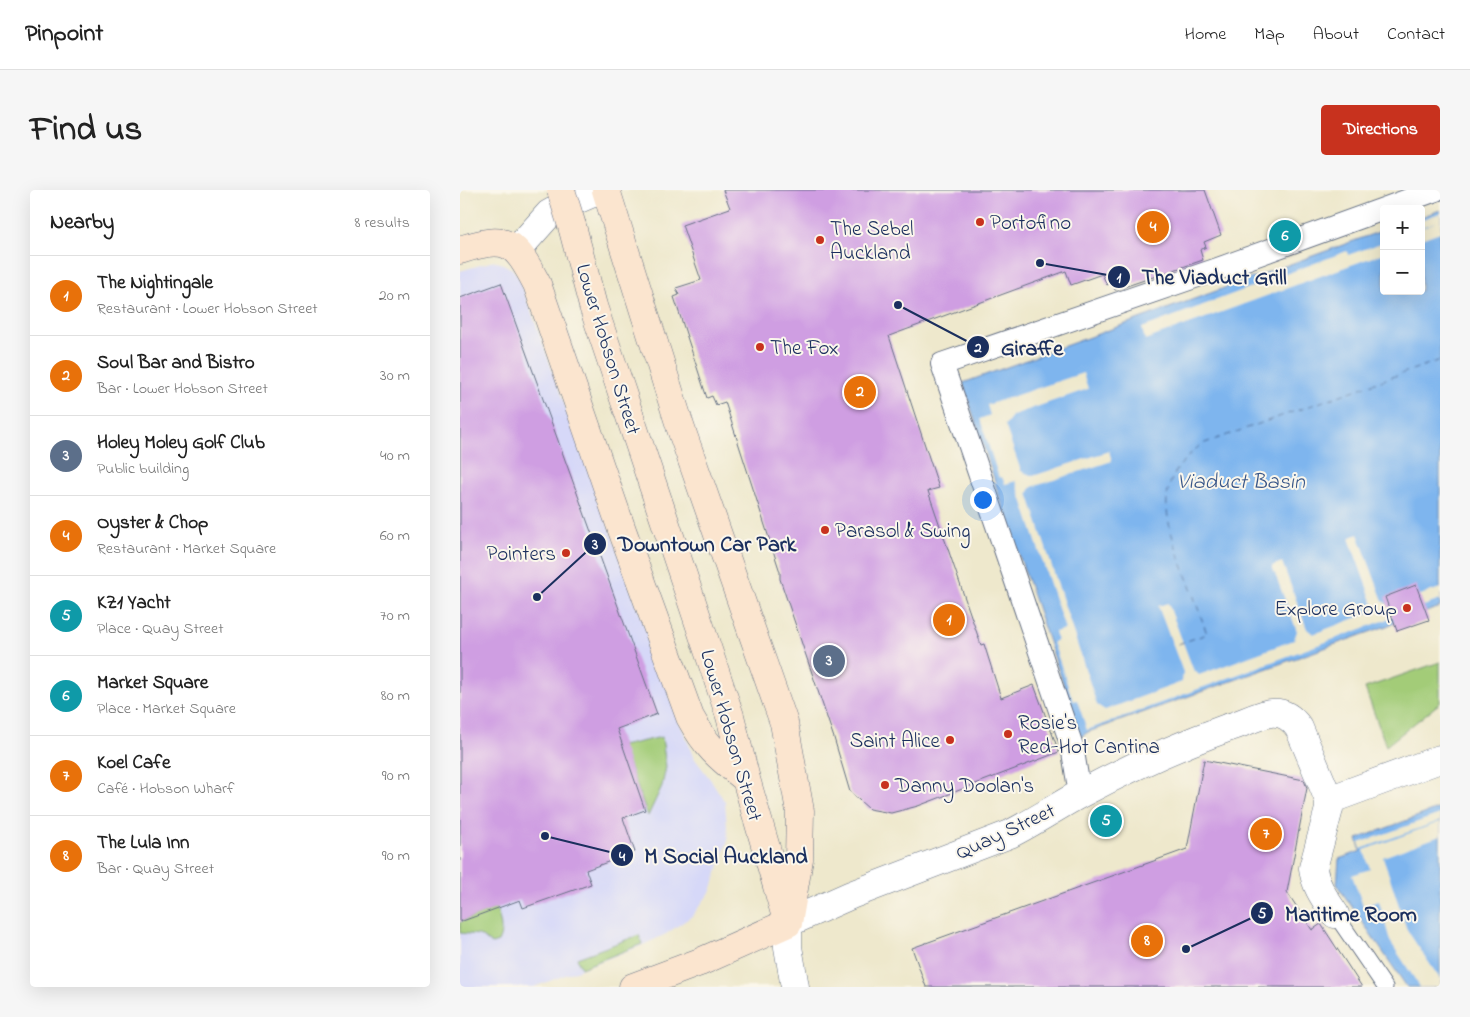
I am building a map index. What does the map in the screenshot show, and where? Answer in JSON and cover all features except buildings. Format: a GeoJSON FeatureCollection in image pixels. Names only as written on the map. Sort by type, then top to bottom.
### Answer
{"type":"FeatureCollection","features":[{"type":"Feature","properties":{"kind":"main road","name":"Lower Hobson Street"},"geometry":{"type":"LineString","coordinates":[[560,190],[572,226],[593,306],[730,716],[746,779],[788,923]]}},
{"type":"Feature","properties":{"kind":"main road","name":"Lower Hobson Street"},"geometry":{"type":"LineString","coordinates":[[606,190],[681,429],[784,723],[800,811],[798,859],[788,923]]}},
{"type":"Feature","properties":{"kind":"main road"},"geometry":{"type":"LineString","coordinates":[[460,250],[480,244],[499,242],[517,250],[537,284],[622,530],[690,717],[704,742],[715,754],[746,779]]}},
{"type":"Feature","properties":{"kind":"main road","name":"Quay Street"},"geometry":{"type":"LineString","coordinates":[[633,987],[700,962],[788,923]]}},
{"type":"Feature","properties":{"kind":"street"},"geometry":{"type":"LineString","coordinates":[[517,250],[549,214],[600,190]]}},
{"type":"Feature","properties":{"kind":"street"},"geometry":{"type":"LineString","coordinates":[[1080,794],[1072,746],[942,364],[1215,270],[1403,196],[1436,190]]}},
{"type":"Feature","properties":{"kind":"street","name":"Quay Street"},"geometry":{"type":"LineString","coordinates":[[788,923],[852,895],[1010,834],[1080,794],[1146,762],[1211,734],[1271,713],[1282,714],[1292,719],[1299,728],[1329,800]]}},
{"type":"Feature","properties":{"kind":"street"},"geometry":{"type":"LineString","coordinates":[[1335,914],[1314,878],[1314,868],[1329,800],[1440,759]]}},
{"type":"Feature","properties":{"kind":"street"},"geometry":{"type":"LineString","coordinates":[[788,923],[788,947],[795,987]]}},
{"type":"Feature","properties":{"kind":"lane"},"geometry":{"type":"LineString","coordinates":[[1335,914],[1385,987]]}},
{"type":"Feature","properties":{"kind":"shaded area"},"geometry":{"type":"Polygon","coordinates":[[[494,261],[512,269],[519,278],[678,719],[695,759],[725,802],[728,840],[711,891],[692,916],[666,934],[641,946],[534,987],[460,987],[460,271],[494,261]]]}},
{"type":"Feature","properties":{"kind":"green space"},"geometry":{"type":"Polygon","coordinates":[[[1440,662],[1440,703],[1386,746],[1365,688],[1440,662]]]}},
{"type":"Feature","properties":{"kind":"green space"},"geometry":{"type":"Polygon","coordinates":[[[662,737],[666,767],[662,786],[648,816],[622,746],[662,737]]]}},
{"type":"Feature","properties":{"kind":"green space"},"geometry":{"type":"Polygon","coordinates":[[[496,908],[501,929],[498,942],[492,944],[479,935],[460,933],[460,922],[496,908]]]}},
{"type":"Feature","properties":{"kind":"green space"},"geometry":{"type":"Polygon","coordinates":[[[639,935],[642,944],[581,968],[577,958],[639,935]]]}},
{"type":"Feature","properties":{"kind":"water","name":"Viaduct Basin"},"geometry":{"type":"Polygon","coordinates":[[[1440,210],[1440,607],[1088,732],[1079,738],[1070,703],[963,383],[1380,231],[1380,295],[1425,295],[1425,216],[1440,210]]]}},
{"type":"Feature","properties":{"kind":"water"},"geometry":{"type":"Polygon","coordinates":[[[1440,808],[1440,987],[1407,987],[1337,885],[1339,859],[1361,851],[1357,839],[1440,808]]]}},
{"type":"Feature","properties":{"kind":"pier"},"geometry":{"type":"Polygon","coordinates":[[[1440,213],[1440,232],[1425,238],[1425,226],[1436,222],[1425,226],[1425,219],[1440,213]]]}},
{"type":"Feature","properties":{"kind":"pier"},"geometry":{"type":"Polygon","coordinates":[[[1380,243],[1380,254],[1145,340],[1142,328],[1347,251],[1348,255],[1380,243]]]}},
{"type":"Feature","properties":{"kind":"pier"},"geometry":{"type":"Polygon","coordinates":[[[1083,373],[1088,389],[1013,415],[1005,425],[1021,471],[1033,476],[1109,451],[1112,461],[1032,487],[1028,493],[1097,705],[1105,710],[1182,682],[1183,672],[1158,606],[1168,603],[1193,669],[1199,675],[1294,640],[1297,631],[1272,566],[1282,562],[1307,629],[1313,634],[1372,612],[1373,604],[1349,538],[1358,534],[1383,601],[1390,606],[1440,588],[1440,600],[1087,730],[1077,700],[1073,701],[1053,642],[1057,640],[1055,632],[1065,629],[1016,481],[1005,484],[1002,477],[999,478],[980,419],[990,415],[987,405],[1083,373]]]}},
{"type":"Feature","properties":{"kind":"pier"},"geometry":{"type":"Polygon","coordinates":[[[1440,814],[1440,821],[1361,849],[1359,843],[1440,814]]]}},
{"type":"Feature","properties":{"kind":"pier"},"geometry":{"type":"Polygon","coordinates":[[[1440,822],[1440,836],[1383,857],[1407,930],[1440,979],[1440,987],[1420,987],[1390,941],[1379,901],[1363,906],[1352,875],[1370,869],[1364,850],[1440,822]]]}},
{"type":"Feature","properties":{"kind":"ferry route"},"geometry":{"type":"LineString","coordinates":[[1178,644],[1207,634],[1176,547],[1167,514],[1169,486],[1186,458],[1202,444],[1440,360]]}},
{"type":"Feature","properties":{"kind":"place","name":"Portofino"},"geometry":{"type":"Point","coordinates":[980,222]}},
{"type":"Feature","properties":{"kind":"place","name":"Oyster & Chop"},"geometry":{"type":"Point","coordinates":[1153,227]}},
{"type":"Feature","properties":{"kind":"place","name":"Market Square"},"geometry":{"type":"Point","coordinates":[1285,236]}},
{"type":"Feature","properties":{"kind":"place","name":"The Sebel Auckland"},"geometry":{"type":"Point","coordinates":[820,240]}},
{"type":"Feature","properties":{"kind":"place","name":"The Viaduct Grill"},"geometry":{"type":"Point","coordinates":[1040,263]}},
{"type":"Feature","properties":{"kind":"place","name":"Giraffe"},"geometry":{"type":"Point","coordinates":[898,305]}},
{"type":"Feature","properties":{"kind":"place","name":"The Fox"},"geometry":{"type":"Point","coordinates":[760,347]}},
{"type":"Feature","properties":{"kind":"place","name":"Soul Bar and Bistro"},"geometry":{"type":"Point","coordinates":[860,392]}},
{"type":"Feature","properties":{"kind":"place","name":"Parasol & Swing"},"geometry":{"type":"Point","coordinates":[825,530]}},
{"type":"Feature","properties":{"kind":"place","name":"Pointers"},"geometry":{"type":"Point","coordinates":[566,553]}},
{"type":"Feature","properties":{"kind":"place","name":"Downtown Car Park"},"geometry":{"type":"Point","coordinates":[537,597]}},
{"type":"Feature","properties":{"kind":"place","name":"Explore Group"},"geometry":{"type":"Point","coordinates":[1407,608]}},
{"type":"Feature","properties":{"kind":"place","name":"The Nightingale"},"geometry":{"type":"Point","coordinates":[949,620]}},
{"type":"Feature","properties":{"kind":"place","name":"Holey Moley Golf Club"},"geometry":{"type":"Point","coordinates":[829,661]}},
{"type":"Feature","properties":{"kind":"place","name":"Rosie's Red-Hot Cantina"},"geometry":{"type":"Point","coordinates":[1008,734]}},
{"type":"Feature","properties":{"kind":"place","name":"Saint Alice"},"geometry":{"type":"Point","coordinates":[950,740]}},
{"type":"Feature","properties":{"kind":"place","name":"Danny Doolan's"},"geometry":{"type":"Point","coordinates":[885,785]}},
{"type":"Feature","properties":{"kind":"place","name":"KZ1 Yacht"},"geometry":{"type":"Point","coordinates":[1106,821]}},
{"type":"Feature","properties":{"kind":"place","name":"Koel Cafe"},"geometry":{"type":"Point","coordinates":[1266,834]}},
{"type":"Feature","properties":{"kind":"place","name":"M Social Auckland"},"geometry":{"type":"Point","coordinates":[545,836]}},
{"type":"Feature","properties":{"kind":"place","name":"The Lula Inn"},"geometry":{"type":"Point","coordinates":[1147,941]}},
{"type":"Feature","properties":{"kind":"place","name":"Maritime Room"},"geometry":{"type":"Point","coordinates":[1186,949]}}]}
